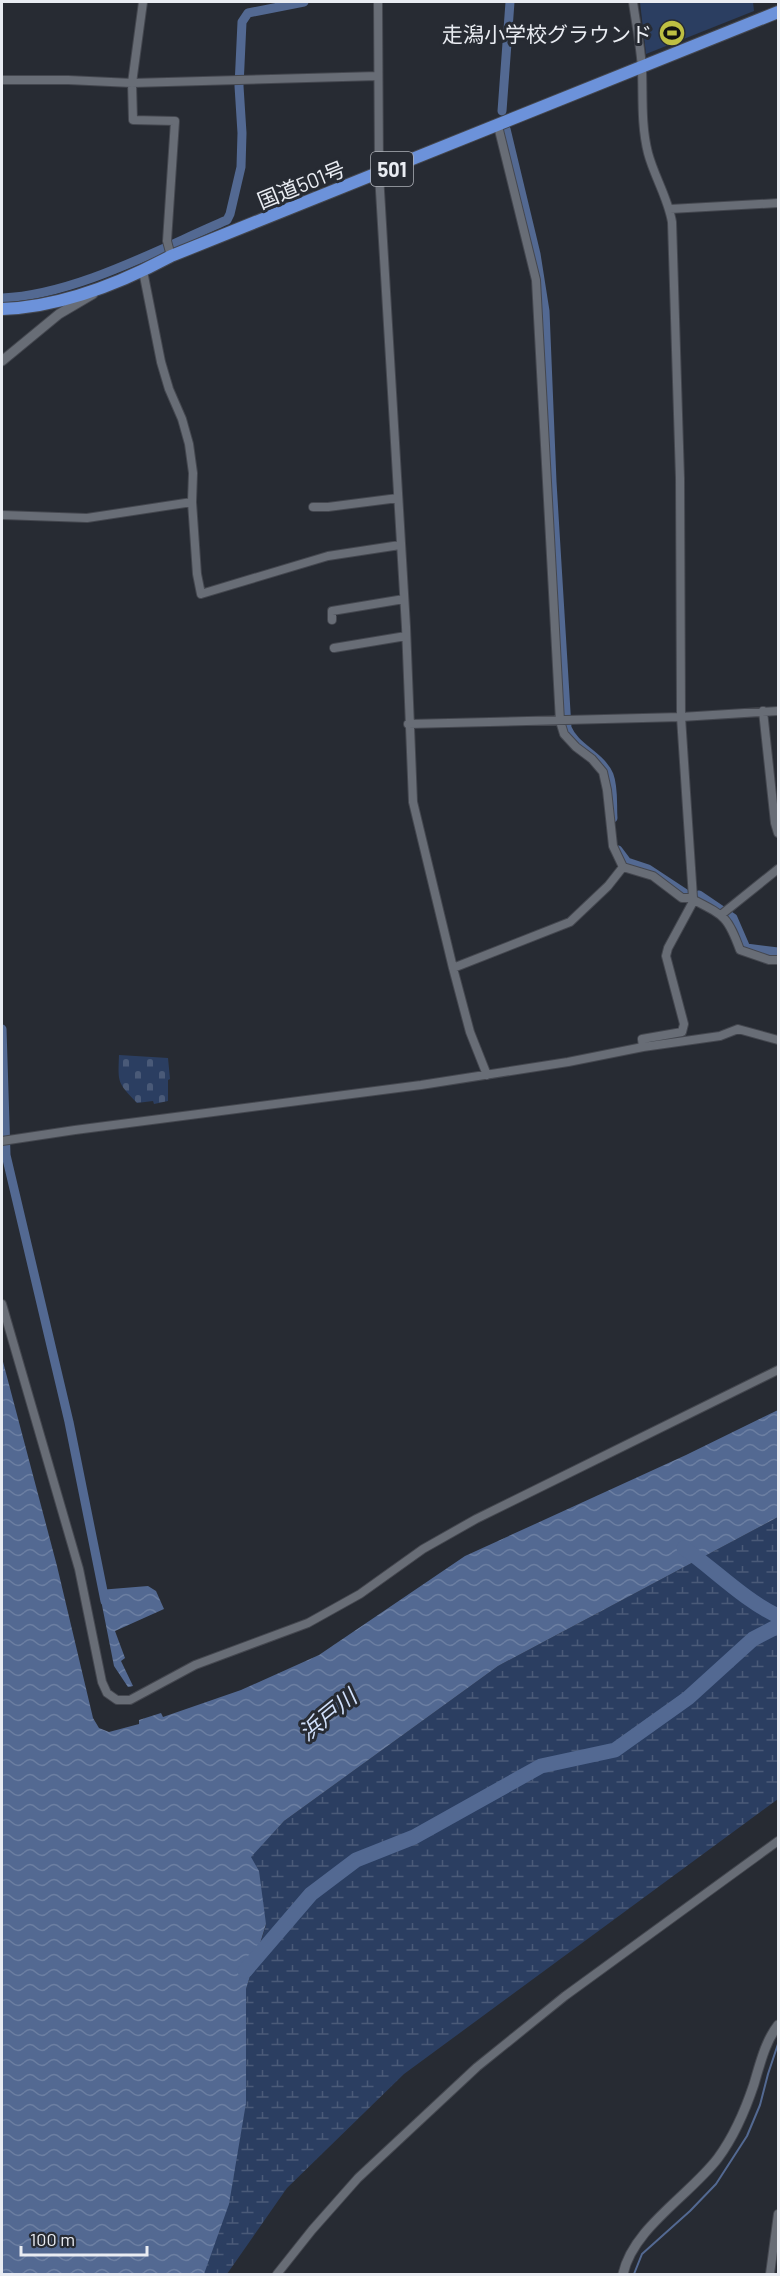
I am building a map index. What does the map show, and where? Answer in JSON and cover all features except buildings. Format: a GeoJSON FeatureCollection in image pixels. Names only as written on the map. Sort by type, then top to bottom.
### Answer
{"type":"FeatureCollection","features":[{"type":"Feature","properties":{"kind":"highway","name":"国道501号"},"geometry":{"type":"LineString","coordinates":[[2,309],[60,301],[111,284],[143,271],[170,253],[379,174],[778,12]]}},
{"type":"Feature","properties":{"kind":"street"},"geometry":{"type":"LineString","coordinates":[[143,2],[132,82],[133,120],[175,121],[167,241],[170,253]]}},
{"type":"Feature","properties":{"kind":"street"},"geometry":{"type":"LineString","coordinates":[[378,2],[379,174],[404,599],[413,802],[470,1032],[487,1075]]}},
{"type":"Feature","properties":{"kind":"street"},"geometry":{"type":"LineString","coordinates":[[633,2],[642,68],[641,107],[648,154],[670,209],[674,254],[680,478],[681,717],[694,899],[666,956],[684,1024],[682,1032],[642,1039],[643,1047]]}},
{"type":"Feature","properties":{"kind":"street"},"geometry":{"type":"LineString","coordinates":[[2,80],[244,81],[378,76]]}},
{"type":"Feature","properties":{"kind":"street"},"geometry":{"type":"LineString","coordinates":[[498,126],[536,280],[564,734],[603,772],[613,846],[623,867],[653,876],[682,898],[694,899],[723,912],[740,950],[769,960],[778,960]]}},
{"type":"Feature","properties":{"kind":"street"},"geometry":{"type":"LineString","coordinates":[[670,209],[778,203]]}},
{"type":"Feature","properties":{"kind":"street"},"geometry":{"type":"LineString","coordinates":[[143,271],[161,362],[186,433],[194,473],[192,502],[197,574],[201,594],[328,556],[400,545]]}},
{"type":"Feature","properties":{"kind":"street"},"geometry":{"type":"LineString","coordinates":[[2,361],[59,314],[111,284]]}},
{"type":"Feature","properties":{"kind":"street"},"geometry":{"type":"LineString","coordinates":[[312,507],[398,498]]}},
{"type":"Feature","properties":{"kind":"street"},"geometry":{"type":"LineString","coordinates":[[2,515],[87,518],[192,502]]}},
{"type":"Feature","properties":{"kind":"street"},"geometry":{"type":"LineString","coordinates":[[333,620],[332,611],[404,599]]}},
{"type":"Feature","properties":{"kind":"street"},"geometry":{"type":"LineString","coordinates":[[334,648],[406,636]]}},
{"type":"Feature","properties":{"kind":"street"},"geometry":{"type":"LineString","coordinates":[[763,711],[778,833]]}},
{"type":"Feature","properties":{"kind":"street"},"geometry":{"type":"LineString","coordinates":[[408,724],[681,717],[778,711]]}},
{"type":"Feature","properties":{"kind":"street"},"geometry":{"type":"LineString","coordinates":[[453,968],[570,922],[608,886],[623,867]]}},
{"type":"Feature","properties":{"kind":"street"},"geometry":{"type":"LineString","coordinates":[[723,912],[778,869]]}},
{"type":"Feature","properties":{"kind":"street"},"geometry":{"type":"LineString","coordinates":[[5,1141],[370,1093],[720,1036],[738,1029],[778,1040]]}},
{"type":"Feature","properties":{"kind":"street"},"geometry":{"type":"LineString","coordinates":[[2,1304],[79,1569],[102,1682],[107,1694],[117,1700],[130,1700],[195,1665],[308,1623],[360,1594],[423,1549],[476,1519],[778,1370]]}},
{"type":"Feature","properties":{"kind":"street"},"geometry":{"type":"LineString","coordinates":[[278,2274],[312,2230],[358,2178],[477,2067],[565,1996],[778,1841]]}},
{"type":"Feature","properties":{"kind":"street"},"geometry":{"type":"LineString","coordinates":[[623,2274],[638,2242],[709,2169],[732,2137],[747,2103],[764,2052],[778,2025]]}},
{"type":"Feature","properties":{"kind":"street"},"geometry":{"type":"LineString","coordinates":[[770,2274],[778,2214]]}},
{"type":"Feature","properties":{"kind":"green space","name":"走潟小学校グラウンド"},"geometry":{"type":"Polygon","coordinates":[[[640,2],[753,2],[754,11],[646,54],[640,2]]]}},
{"type":"Feature","properties":{"kind":"green space"},"geometry":{"type":"Polygon","coordinates":[[[119,1055],[168,1058],[170,1079],[168,1080],[168,1101],[154,1104],[153,1101],[137,1103],[120,1082],[119,1055]]]}},
{"type":"Feature","properties":{"kind":"green space"},"geometry":{"type":"Polygon","coordinates":[[[778,1517],[778,1799],[404,2074],[287,2188],[227,2274],[184,2274],[246,1989],[266,1925],[250,1857],[284,1821],[498,1666],[778,1517]]]}},
{"type":"Feature","properties":{"kind":"water","name":"浜戸川"},"geometry":{"type":"Polygon","coordinates":[[[2,1358],[57,1566],[93,1718],[99,1728],[109,1732],[139,1724],[139,1720],[161,1713],[163,1717],[241,1690],[319,1655],[465,1556],[686,1455],[778,1410],[778,1517],[498,1666],[284,1821],[251,1857],[259,1871],[266,1924],[246,1989],[246,2103],[229,2204],[204,2274],[2,2274],[2,1358]]]}},
{"type":"Feature","properties":{"kind":"water"},"geometry":{"type":"Polygon","coordinates":[[[148,1586],[156,1591],[164,1609],[115,1631],[125,1658],[121,1661],[133,1686],[128,1687],[114,1666],[99,1590],[148,1586]]]}},
{"type":"Feature","properties":{"kind":"waterway"},"geometry":{"type":"LineString","coordinates":[[2,298],[30,295],[87,280],[227,220],[241,167],[242,133],[239,86],[242,22],[248,13],[304,2]]}},
{"type":"Feature","properties":{"kind":"waterway"},"geometry":{"type":"LineString","coordinates":[[502,111],[510,2]]}},
{"type":"Feature","properties":{"kind":"waterway"},"geometry":{"type":"LineString","coordinates":[[506,129],[536,254],[545,311],[552,482],[567,728],[576,741],[600,762],[609,775],[613,818]]}},
{"type":"Feature","properties":{"kind":"waterway"},"geometry":{"type":"LineString","coordinates":[[618,850],[627,862],[648,869],[686,894]]}},
{"type":"Feature","properties":{"kind":"waterway"},"geometry":{"type":"LineString","coordinates":[[699,895],[733,918],[746,948],[778,952]]}},
{"type":"Feature","properties":{"kind":"waterway"},"geometry":{"type":"LineString","coordinates":[[2,1029],[6,1155],[69,1422],[105,1601]]}},
{"type":"Feature","properties":{"kind":"waterway"},"geometry":{"type":"LineString","coordinates":[[684,1548],[741,1593],[778,1616]]}},
{"type":"Feature","properties":{"kind":"waterway"},"geometry":{"type":"LineString","coordinates":[[245,1971],[311,1894],[356,1860],[414,1837],[541,1766],[615,1750],[688,1698],[753,1639],[778,1626]]}},
{"type":"Feature","properties":{"kind":"waterway"},"geometry":{"type":"LineString","coordinates":[[634,2274],[642,2254],[716,2184],[747,2136],[760,2105],[778,2044]]}},
{"type":"Feature","properties":{"kind":"place","name":"走潟小学校グラウンド"},"geometry":{"type":"Point","coordinates":[672,33]}}]}
